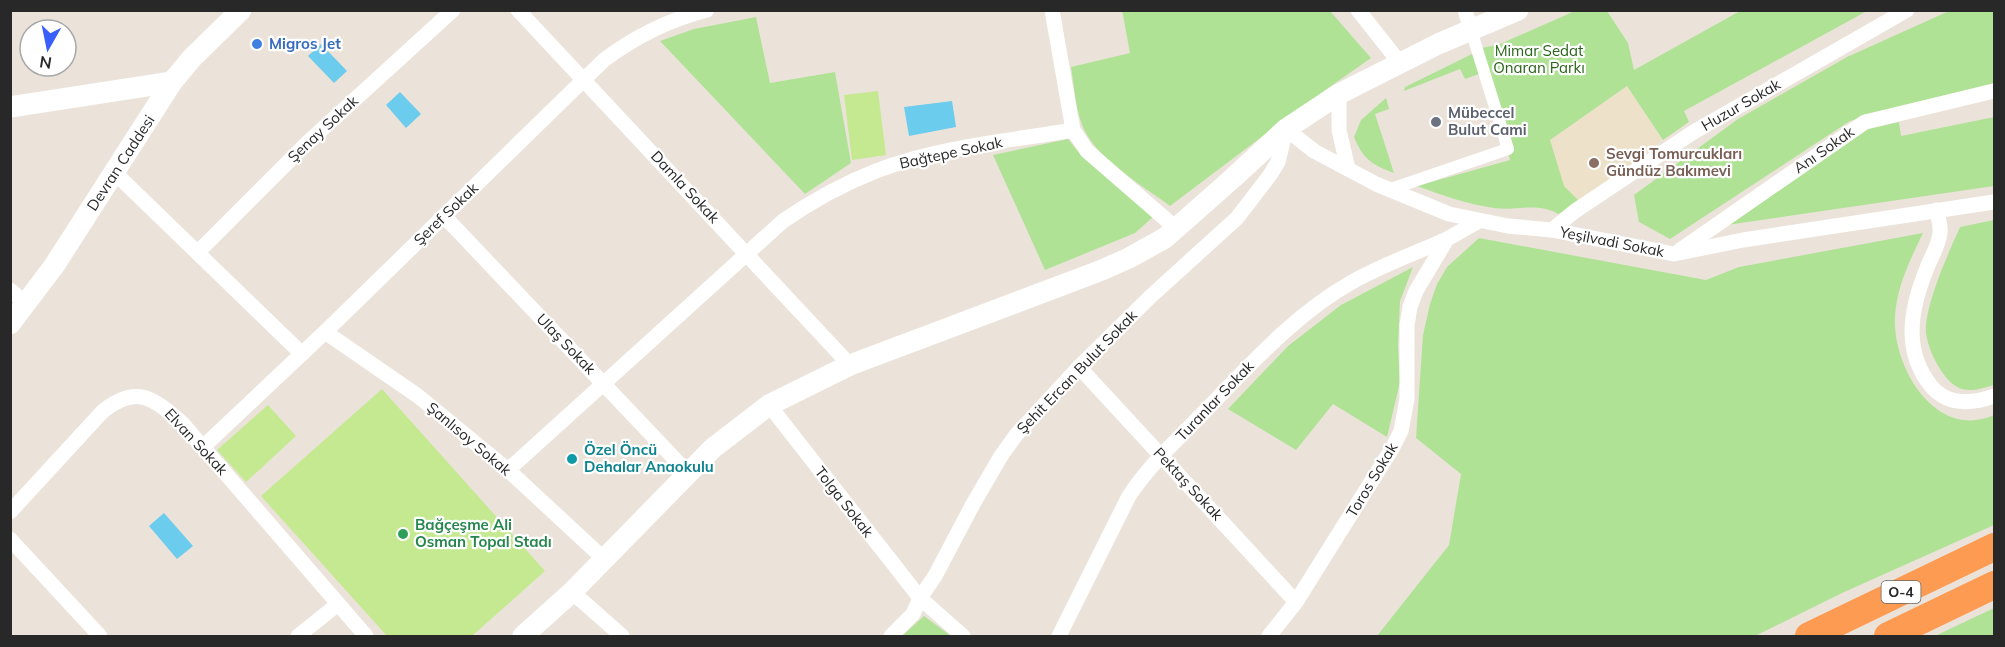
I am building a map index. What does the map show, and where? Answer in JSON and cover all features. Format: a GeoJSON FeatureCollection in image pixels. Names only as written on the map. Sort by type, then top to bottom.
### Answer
{"type":"FeatureCollection","features":[{"type":"Feature","properties":{"kind":"highway","name":"O-4"},"geometry":{"type":"LineString","coordinates":[[1809,636],[1995,547]]}},
{"type":"Feature","properties":{"kind":"highway","name":"O-4"},"geometry":{"type":"LineString","coordinates":[[1888,636],[1995,585]]}},
{"type":"Feature","properties":{"kind":"main road","name":"Devran Caddesi"},"geometry":{"type":"LineString","coordinates":[[10,324],[27,304],[115,173],[172,82],[192,58],[241,10]]}},
{"type":"Feature","properties":{"kind":"main road"},"geometry":{"type":"LineString","coordinates":[[523,636],[572,592],[727,436],[769,405],[850,364],[1102,270],[1149,247],[1177,229],[1286,129],[1339,94],[1400,63],[1468,20],[1518,10]]}},
{"type":"Feature","properties":{"kind":"main road"},"geometry":{"type":"LineString","coordinates":[[10,107],[172,82]]}},
{"type":"Feature","properties":{"kind":"street","name":"Şenay Sokak"},"geometry":{"type":"LineString","coordinates":[[198,252],[307,143],[453,10]]}},
{"type":"Feature","properties":{"kind":"street","name":"Damla Sokak"},"geometry":{"type":"LineString","coordinates":[[518,10],[850,364]]}},
{"type":"Feature","properties":{"kind":"street","name":"Şeref Sokak"},"geometry":{"type":"LineString","coordinates":[[203,447],[325,332],[604,60],[664,23],[707,10]]}},
{"type":"Feature","properties":{"kind":"street"},"geometry":{"type":"LineString","coordinates":[[1052,10],[1073,130],[1087,151],[1177,229]]}},
{"type":"Feature","properties":{"kind":"street"},"geometry":{"type":"LineString","coordinates":[[1358,10],[1400,63]]}},
{"type":"Feature","properties":{"kind":"street","name":"Huzur Sokak"},"geometry":{"type":"LineString","coordinates":[[1552,230],[1575,211],[1692,133],[1907,10]]}},
{"type":"Feature","properties":{"kind":"street"},"geometry":{"type":"LineString","coordinates":[[1388,189],[1508,149],[1468,20]]}},
{"type":"Feature","properties":{"kind":"street","name":"Anı Sokak"},"geometry":{"type":"LineString","coordinates":[[1674,254],[1864,122],[1995,91]]}},
{"type":"Feature","properties":{"kind":"street"},"geometry":{"type":"LineString","coordinates":[[1339,94],[1339,130],[1348,169]]}},
{"type":"Feature","properties":{"kind":"street","name":"Yeşilvadi Sokak"},"geometry":{"type":"LineString","coordinates":[[1286,129],[1314,151],[1430,208],[1479,221],[1552,230],[1674,254],[1754,238],[1995,202]]}},
{"type":"Feature","properties":{"kind":"street","name":"Şehit Ercan Bulut Sokak"},"geometry":{"type":"LineString","coordinates":[[891,636],[913,614],[1001,456],[1022,428],[1078,367],[1150,297],[1237,218],[1278,162],[1286,129]]}},
{"type":"Feature","properties":{"kind":"street","name":"Bağtepe Sokak"},"geometry":{"type":"LineString","coordinates":[[508,470],[783,221],[804,207],[876,171],[957,149],[1073,130]]}},
{"type":"Feature","properties":{"kind":"street"},"geometry":{"type":"LineString","coordinates":[[115,173],[302,354]]}},
{"type":"Feature","properties":{"kind":"street"},"geometry":{"type":"LineString","coordinates":[[1937,210],[1940,227],[1938,241],[1913,305],[1911,333],[1918,362],[1928,382],[1945,397],[1964,402],[1984,400],[1995,396]]}},
{"type":"Feature","properties":{"kind":"street","name":"Ulaş Sokak"},"geometry":{"type":"LineString","coordinates":[[444,216],[688,473]]}},
{"type":"Feature","properties":{"kind":"street","name":"Toros Sokak"},"geometry":{"type":"LineString","coordinates":[[1269,636],[1296,602],[1394,447],[1401,431],[1408,390],[1407,325],[1416,291],[1447,239],[1479,221]]}},
{"type":"Feature","properties":{"kind":"street","name":"Turanlar Sokak"},"geometry":{"type":"LineString","coordinates":[[1059,636],[1129,496],[1141,478],[1162,455],[1260,356],[1329,296],[1353,281],[1447,239]]}},
{"type":"Feature","properties":{"kind":"street"},"geometry":{"type":"LineString","coordinates":[[10,290],[27,304]]}},
{"type":"Feature","properties":{"kind":"street","name":"Şanlısoy Sokak"},"geometry":{"type":"LineString","coordinates":[[325,332],[417,396],[508,470],[604,559]]}},
{"type":"Feature","properties":{"kind":"street","name":"Pektaş Sokak"},"geometry":{"type":"LineString","coordinates":[[1078,367],[1296,602]]}},
{"type":"Feature","properties":{"kind":"street","name":"Elvan Sokak"},"geometry":{"type":"LineString","coordinates":[[10,512],[103,411],[124,398],[138,396],[152,400],[182,423],[366,636]]}},
{"type":"Feature","properties":{"kind":"street","name":"Tolga Sokak"},"geometry":{"type":"LineString","coordinates":[[769,405],[920,598],[963,636]]}},
{"type":"Feature","properties":{"kind":"street"},"geometry":{"type":"LineString","coordinates":[[10,539],[100,636]]}},
{"type":"Feature","properties":{"kind":"street"},"geometry":{"type":"LineString","coordinates":[[572,592],[622,636]]}},
{"type":"Feature","properties":{"kind":"street"},"geometry":{"type":"LineString","coordinates":[[298,636],[338,604]]}},
{"type":"Feature","properties":{"kind":"shaded area","name":"Sevgi Tomurcukları Gündüz Bakımevi"},"geometry":{"type":"Polygon","coordinates":[[[1628,86],[1662,140],[1581,203],[1564,186],[1549,140],[1628,86]]]}},
{"type":"Feature","properties":{"kind":"green space"},"geometry":{"type":"Polygon","coordinates":[[[1122,10],[1330,11],[1371,58],[1304,105],[1170,206],[1107,159],[1087,135],[1079,115],[1071,67],[1130,53],[1122,10]]]}},
{"type":"Feature","properties":{"kind":"green space","name":"Mimar Sedat Onaran Parkı"},"geometry":{"type":"Polygon","coordinates":[[[1575,11],[1607,11],[1628,43],[1634,70],[1740,11],[1867,11],[1684,111],[1689,122],[1663,140],[1627,86],[1550,140],[1564,186],[1581,203],[1558,214],[1543,208],[1502,209],[1484,206],[1454,199],[1417,186],[1510,160],[1482,48],[1500,44],[1575,11]]]}},
{"type":"Feature","properties":{"kind":"green space"},"geometry":{"type":"Polygon","coordinates":[[[1949,11],[1994,11],[1994,83],[1850,121],[1670,239],[1639,222],[1634,195],[1738,119],[1847,57],[1949,11]]]}},
{"type":"Feature","properties":{"kind":"green space"},"geometry":{"type":"Polygon","coordinates":[[[756,17],[770,83],[835,72],[851,163],[805,194],[660,41],[694,29],[756,17]]]}},
{"type":"Feature","properties":{"kind":"green space"},"geometry":{"type":"Polygon","coordinates":[[[1474,53],[1479,74],[1465,79],[1460,69],[1404,91],[1405,87],[1474,53]]]}},
{"type":"Feature","properties":{"kind":"green space"},"geometry":{"type":"Polygon","coordinates":[[[878,91],[886,155],[852,160],[844,95],[878,91]]]}},
{"type":"Feature","properties":{"kind":"green space"},"geometry":{"type":"Polygon","coordinates":[[[1386,98],[1389,109],[1375,114],[1394,173],[1369,160],[1354,137],[1361,120],[1386,98]]]}},
{"type":"Feature","properties":{"kind":"green space"},"geometry":{"type":"Polygon","coordinates":[[[1994,117],[1994,186],[1727,225],[1860,131],[1899,122],[1901,136],[1994,117]]]}},
{"type":"Feature","properties":{"kind":"green space"},"geometry":{"type":"Polygon","coordinates":[[[1068,139],[1077,150],[1153,217],[1135,233],[1045,270],[993,155],[1068,139]]]}},
{"type":"Feature","properties":{"kind":"green space"},"geometry":{"type":"Polygon","coordinates":[[[1994,220],[1994,385],[1965,390],[1954,385],[1936,363],[1927,338],[1926,322],[1938,279],[1960,227],[1994,220]]]}},
{"type":"Feature","properties":{"kind":"green space"},"geometry":{"type":"Polygon","coordinates":[[[1923,233],[1901,284],[1896,305],[1896,336],[1901,357],[1910,377],[1936,409],[1954,418],[1973,420],[1994,415],[1994,525],[1842,593],[1755,636],[1377,636],[1449,545],[1461,474],[1416,438],[1423,335],[1437,284],[1447,267],[1479,238],[1706,280],[1739,267],[1923,233]]]}},
{"type":"Feature","properties":{"kind":"green space"},"geometry":{"type":"Polygon","coordinates":[[[1413,267],[1400,301],[1398,346],[1400,382],[1387,437],[1333,404],[1296,450],[1228,409],[1288,346],[1341,305],[1413,267]]]}},
{"type":"Feature","properties":{"kind":"green space","name":"Bağçeşme Ali Osman Topal Stadı"},"geometry":{"type":"Polygon","coordinates":[[[382,389],[545,571],[472,636],[387,636],[261,496],[382,389]]]}},
{"type":"Feature","properties":{"kind":"green space"},"geometry":{"type":"Polygon","coordinates":[[[268,405],[296,436],[246,482],[217,450],[268,405]]]}},
{"type":"Feature","properties":{"kind":"green space"},"geometry":{"type":"Polygon","coordinates":[[[1994,608],[1994,636],[1935,636],[1994,608]]]}},
{"type":"Feature","properties":{"kind":"green space"},"geometry":{"type":"Polygon","coordinates":[[[924,616],[951,636],[902,636],[924,616]]]}},
{"type":"Feature","properties":{"kind":"water"},"geometry":{"type":"Polygon","coordinates":[[[321,44],[347,71],[334,83],[308,56],[321,44]]]}},
{"type":"Feature","properties":{"kind":"water"},"geometry":{"type":"Polygon","coordinates":[[[400,92],[421,114],[406,128],[386,105],[400,92]]]}},
{"type":"Feature","properties":{"kind":"water"},"geometry":{"type":"Polygon","coordinates":[[[952,101],[956,127],[909,136],[904,107],[952,101]]]}},
{"type":"Feature","properties":{"kind":"water"},"geometry":{"type":"Polygon","coordinates":[[[164,513],[193,546],[177,559],[149,526],[164,513]]]}},
{"type":"Feature","properties":{"kind":"place","name":"Migros Jet"},"geometry":{"type":"Point","coordinates":[257,44]}},
{"type":"Feature","properties":{"kind":"place","name":"Mübeccel Bulut Cami"},"geometry":{"type":"Point","coordinates":[1436,122]}},
{"type":"Feature","properties":{"kind":"place","name":"Sevgi Tomurcukları Gündüz Bakımevi"},"geometry":{"type":"Point","coordinates":[1594,163]}},
{"type":"Feature","properties":{"kind":"place","name":"Özel Öncü Dehalar Anaokulu"},"geometry":{"type":"Point","coordinates":[572,459]}},
{"type":"Feature","properties":{"kind":"place","name":"Bağçeşme Ali Osman Topal Stadı"},"geometry":{"type":"Point","coordinates":[403,534]}}]}
